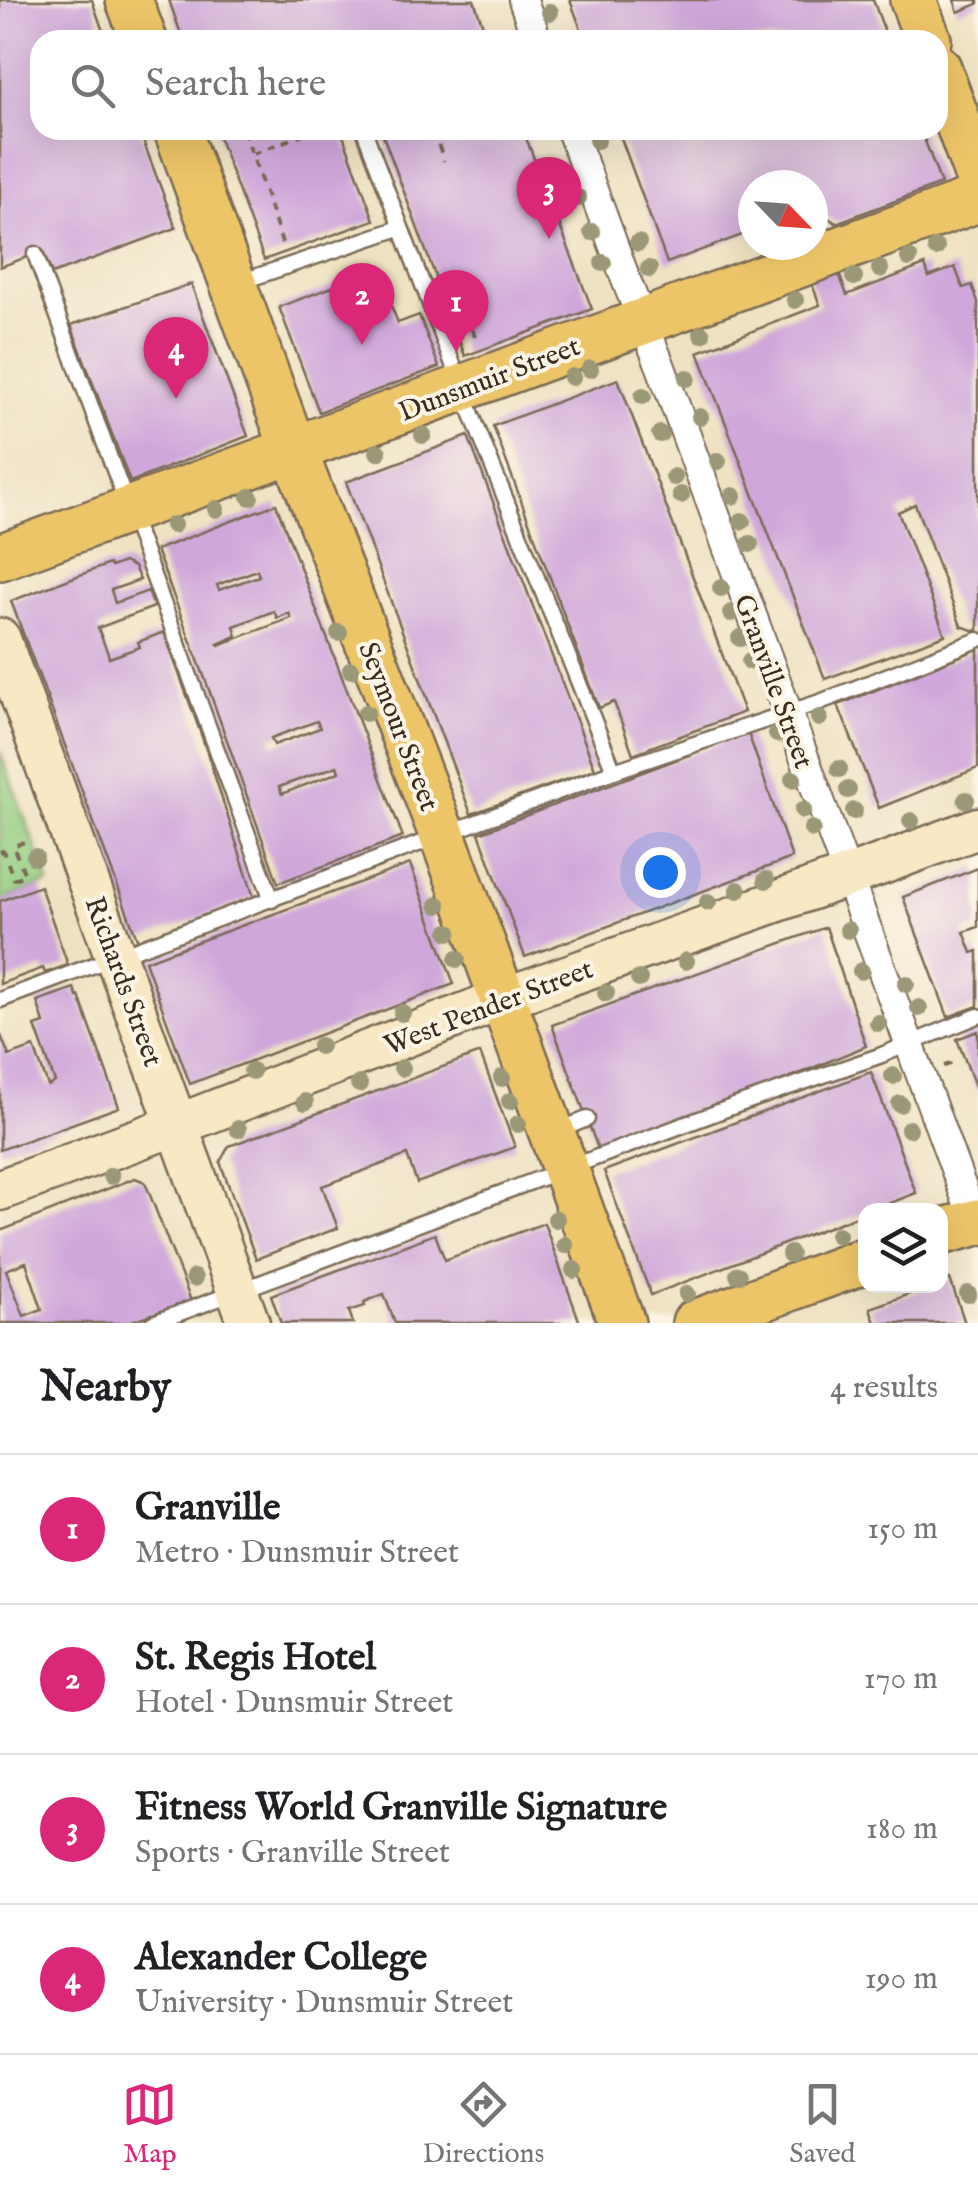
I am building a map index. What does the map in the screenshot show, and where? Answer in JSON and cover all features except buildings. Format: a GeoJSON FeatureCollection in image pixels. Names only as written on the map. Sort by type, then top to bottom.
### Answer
{"type":"FeatureCollection","features":[{"type":"Feature","properties":{"kind":"main road"},"geometry":{"type":"LineString","coordinates":[[129,0],[140,30]]}},
{"type":"Feature","properties":{"kind":"main road"},"geometry":{"type":"LineString","coordinates":[[913,0],[924,30]]}},
{"type":"Feature","properties":{"kind":"main road"},"geometry":{"type":"LineString","coordinates":[[948,95],[978,176]]}},
{"type":"Feature","properties":{"kind":"main road","name":"Seymour Street"},"geometry":{"type":"LineString","coordinates":[[181,140],[502,999],[568,1140],[622,1323]]}},
{"type":"Feature","properties":{"kind":"main road","name":"Dunsmuir Street"},"geometry":{"type":"LineString","coordinates":[[0,557],[294,450],[471,369],[642,321],[978,199]]}},
{"type":"Feature","properties":{"kind":"main road","name":"Richards Street"},"geometry":{"type":"LineString","coordinates":[[0,639],[244,1307]]}},
{"type":"Feature","properties":{"kind":"main road","name":"West Pender Street"},"geometry":{"type":"LineString","coordinates":[[0,1190],[502,999],[978,828]]}},
{"type":"Feature","properties":{"kind":"main road"},"geometry":{"type":"LineString","coordinates":[[695,1323],[858,1263]]}},
{"type":"Feature","properties":{"kind":"street"},"geometry":{"type":"LineString","coordinates":[[522,0],[533,30]]}},
{"type":"Feature","properties":{"kind":"street","name":"Granville Street"},"geometry":{"type":"LineString","coordinates":[[574,140],[910,1042],[968,1227]]}},
{"type":"Feature","properties":{"kind":"lane"},"geometry":{"type":"LineString","coordinates":[[368,140],[400,228],[471,369],[614,771]]}},
{"type":"Feature","properties":{"kind":"lane"},"geometry":{"type":"LineString","coordinates":[[233,284],[400,228]]}},
{"type":"Feature","properties":{"kind":"lane"},"geometry":{"type":"LineString","coordinates":[[35,254],[272,900]]}},
{"type":"Feature","properties":{"kind":"lane"},"geometry":{"type":"LineString","coordinates":[[0,1000],[614,771],[788,714],[978,640]]}},
{"type":"Feature","properties":{"kind":"lane"},"geometry":{"type":"LineString","coordinates":[[153,1323],[244,1307],[568,1140],[879,1056],[978,1016]]}},
{"type":"Feature","properties":{"kind":"path"},"geometry":{"type":"LineString","coordinates":[[247,140],[282,243]]}},
{"type":"Feature","properties":{"kind":"path"},"geometry":{"type":"LineString","coordinates":[[252,154],[288,140]]}},
{"type":"Feature","properties":{"kind":"path"},"geometry":{"type":"LineString","coordinates":[[437,140],[444,161]]}},
{"type":"Feature","properties":{"kind":"path"},"geometry":{"type":"LineString","coordinates":[[460,300],[471,369]]}},
{"type":"Feature","properties":{"kind":"path"},"geometry":{"type":"LineString","coordinates":[[0,852],[4,851],[14,880],[25,876],[13,846],[26,842]]}},
{"type":"Feature","properties":{"kind":"green space"},"geometry":{"type":"Polygon","coordinates":[[[0,752],[49,883],[0,901],[0,752]]]}},
{"type":"Feature","properties":{"kind":"place","name":"Fitness World Granville Signature"},"geometry":{"type":"Point","coordinates":[549,239]}},
{"type":"Feature","properties":{"kind":"place","name":"St. Regis Hotel"},"geometry":{"type":"Point","coordinates":[362,345]}},
{"type":"Feature","properties":{"kind":"place","name":"Granville"},"geometry":{"type":"Point","coordinates":[456,352]}},
{"type":"Feature","properties":{"kind":"place","name":"Alexander College"},"geometry":{"type":"Point","coordinates":[176,399]}}]}
